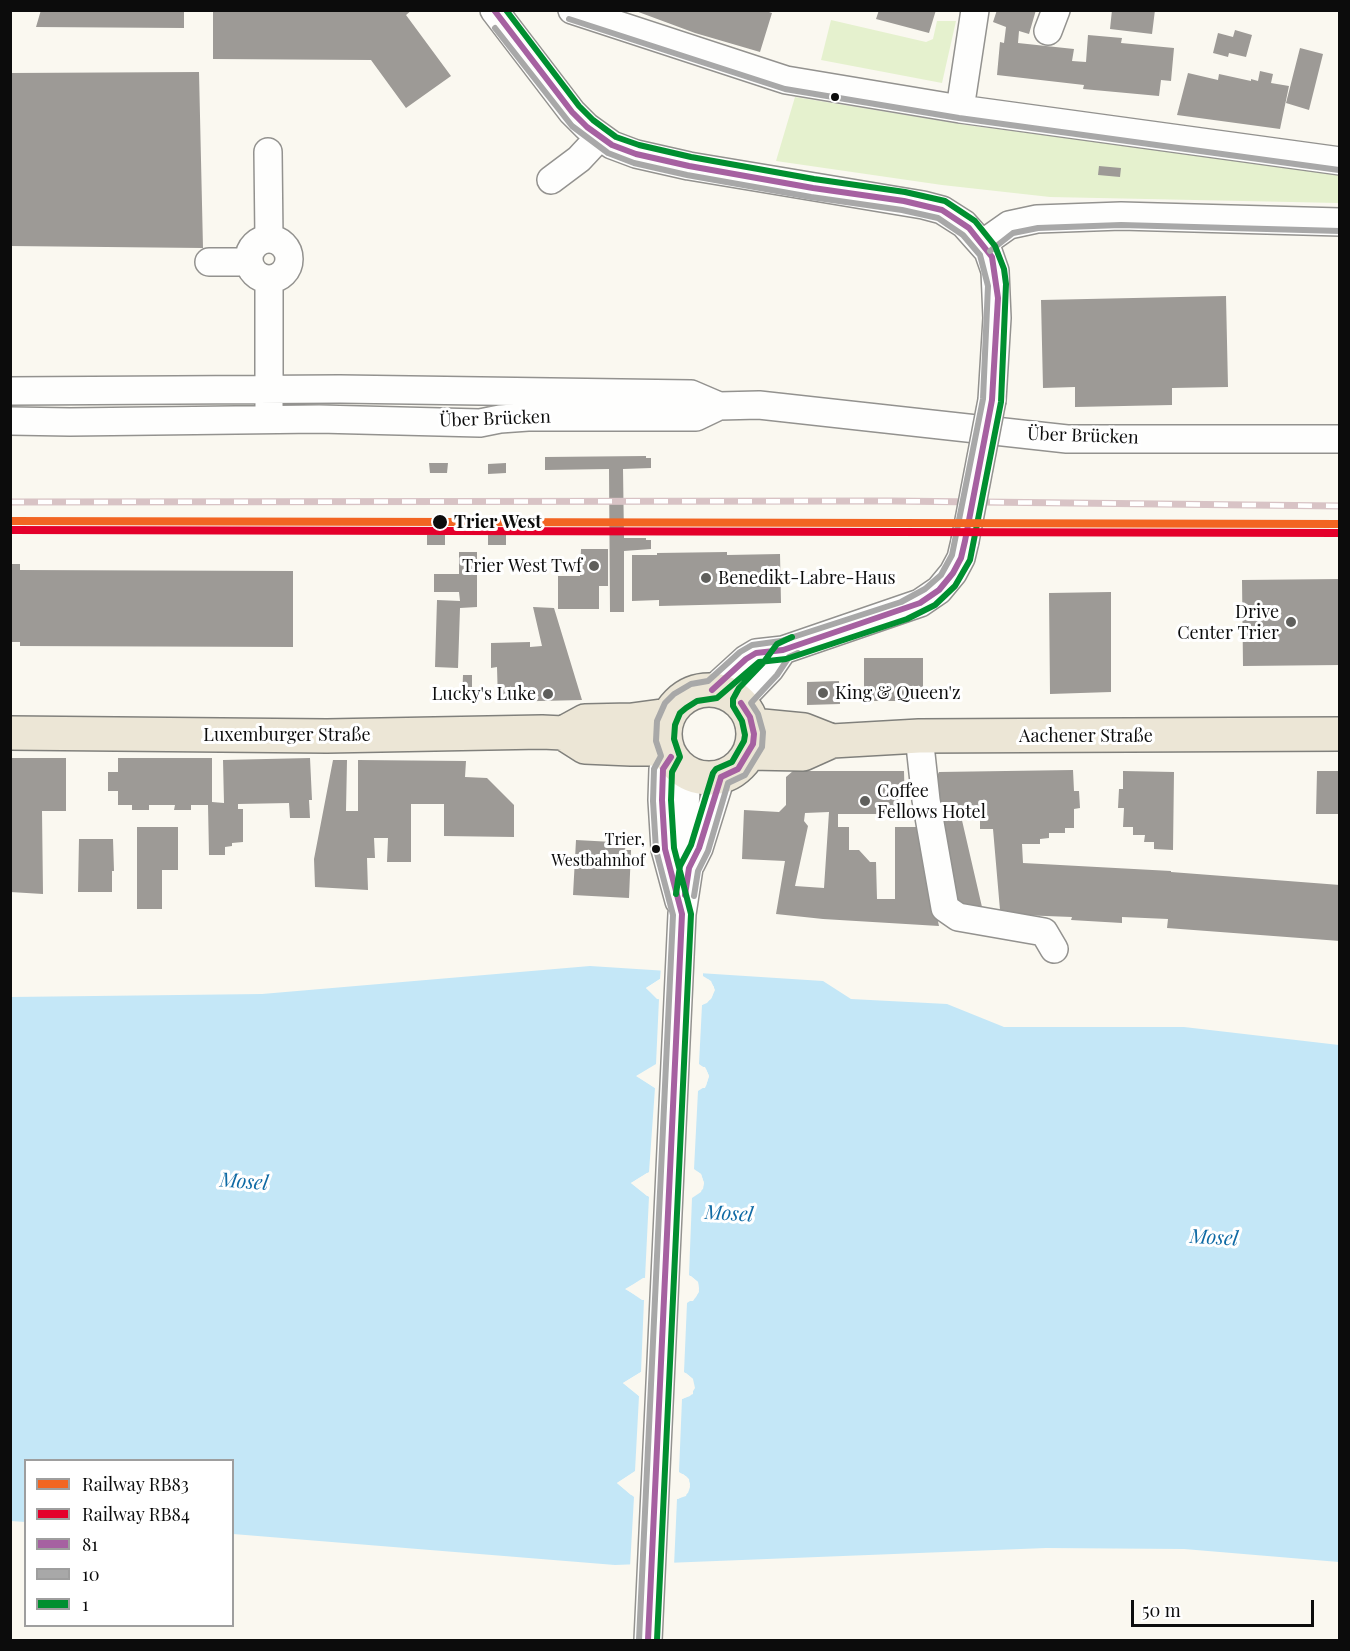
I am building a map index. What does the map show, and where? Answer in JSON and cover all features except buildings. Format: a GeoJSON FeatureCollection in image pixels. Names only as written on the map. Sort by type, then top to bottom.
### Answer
{"type":"FeatureCollection","features":[{"type":"Feature","properties":{"kind":"main road"},"geometry":{"type":"LineString","coordinates":[[703,690],[739,718],[738,769],[721,777],[704,778],[675,760],[665,732],[673,708],[686,696],[703,690]]}},
{"type":"Feature","properties":{"kind":"main road","name":"Luxemburger Straße"},"geometry":{"type":"LineString","coordinates":[[10,733],[327,735],[563,733],[585,722],[632,720],[669,715]]}},
{"type":"Feature","properties":{"kind":"main road","name":"Aachener Straße"},"geometry":{"type":"LineString","coordinates":[[739,718],[803,754],[832,741],[919,736],[1340,734]]}},
{"type":"Feature","properties":{"kind":"main road","name":"Luxemburger Straße"},"geometry":{"type":"LineString","coordinates":[[563,733],[585,747],[631,749],[675,760]]}},
{"type":"Feature","properties":{"kind":"street"},"geometry":{"type":"LineString","coordinates":[[572,10],[786,80],[960,109],[1340,161]]}},
{"type":"Feature","properties":{"kind":"street"},"geometry":{"type":"LineString","coordinates":[[960,109],[975,10]]}},
{"type":"Feature","properties":{"kind":"street"},"geometry":{"type":"LineString","coordinates":[[506,14],[572,112],[597,135],[626,151],[666,161],[813,188],[904,201],[942,210],[969,228],[992,257],[997,285],[992,400],[965,541],[954,573],[939,590],[904,610],[783,650],[756,653],[746,659],[739,718]]}},
{"type":"Feature","properties":{"kind":"street"},"geometry":{"type":"LineString","coordinates":[[551,180],[579,159],[593,144],[597,135]]}},
{"type":"Feature","properties":{"kind":"street"},"geometry":{"type":"LineString","coordinates":[[268,152],[269,239]]}},
{"type":"Feature","properties":{"kind":"street"},"geometry":{"type":"LineString","coordinates":[[984,245],[1009,225],[1037,219],[1121,216],[1340,222]]}},
{"type":"Feature","properties":{"kind":"street"},"geometry":{"type":"LineString","coordinates":[[269,239],[277,240],[296,259],[285,272],[269,280],[255,274],[249,262],[255,244],[269,239]]}},
{"type":"Feature","properties":{"kind":"street"},"geometry":{"type":"LineString","coordinates":[[209,262],[249,262]]}},
{"type":"Feature","properties":{"kind":"street"},"geometry":{"type":"LineString","coordinates":[[269,280],[269,420]]}},
{"type":"Feature","properties":{"kind":"street","name":"Über Brücken"},"geometry":{"type":"LineString","coordinates":[[10,391],[269,389],[691,394],[719,406]]}},
{"type":"Feature","properties":{"kind":"street","name":"Über Brücken"},"geometry":{"type":"LineString","coordinates":[[10,421],[269,420],[480,423],[528,417],[696,417],[719,406],[759,405],[1067,439],[1340,439]]}},
{"type":"Feature","properties":{"kind":"street"},"geometry":{"type":"LineString","coordinates":[[919,736],[926,800],[945,908],[958,917],[1044,932],[1054,949]]}},
{"type":"Feature","properties":{"kind":"street"},"geometry":{"type":"LineString","coordinates":[[648,1641],[682,914],[689,868],[675,760],[663,769],[662,800],[665,839],[682,914]]}},
{"type":"Feature","properties":{"kind":"street"},"geometry":{"type":"LineString","coordinates":[[689,868],[699,848],[721,777]]}},
{"type":"Feature","properties":{"kind":"green space"},"geometry":{"type":"Polygon","coordinates":[[[831,20],[926,42],[933,39],[937,21],[956,21],[942,83],[821,60],[831,20]]]}},
{"type":"Feature","properties":{"kind":"green space"},"geometry":{"type":"Polygon","coordinates":[[[795,97],[973,126],[1339,172],[1339,203],[1050,197],[942,185],[776,161],[795,97]]]}},
{"type":"Feature","properties":{"kind":"water","name":"Mosel"},"geometry":{"type":"Polygon","coordinates":[[[590,966],[823,981],[851,999],[947,1004],[1004,1027],[1184,1027],[1339,1045],[1339,1562],[1184,1549],[1046,1548],[615,1565],[234,1534],[234,1459],[24,1459],[24,1522],[11,1521],[11,997],[262,994],[590,966]],[[660,979],[646,988],[657,999],[702,1005],[712,997],[714,987],[708,979],[660,979]],[[656,1065],[637,1076],[655,1088],[705,1088],[709,1076],[705,1067],[656,1065]],[[696,1171],[647,1173],[631,1183],[647,1196],[692,1197],[703,1189],[701,1174],[696,1171]],[[691,1276],[643,1278],[626,1289],[642,1300],[693,1301],[699,1292],[698,1282],[691,1276]],[[641,1372],[623,1383],[639,1396],[682,1399],[693,1394],[693,1379],[686,1373],[641,1372]],[[636,1471],[617,1483],[631,1495],[678,1499],[688,1493],[690,1487],[689,1479],[683,1474],[636,1471]]]}},
{"type":"Feature","properties":{"kind":"pier"},"geometry":{"type":"Polygon","coordinates":[[[661,967],[703,970],[703,976],[711,981],[715,990],[711,999],[702,1005],[699,1064],[706,1069],[709,1076],[706,1086],[698,1091],[694,1169],[701,1174],[704,1183],[701,1192],[692,1198],[689,1275],[698,1282],[699,1289],[696,1297],[687,1303],[684,1372],[693,1379],[695,1388],[690,1396],[682,1399],[679,1472],[687,1477],[690,1484],[686,1496],[677,1499],[674,1566],[630,1567],[634,1497],[617,1483],[635,1471],[639,1396],[623,1383],[641,1372],[644,1300],[625,1289],[645,1278],[649,1197],[631,1183],[649,1172],[655,1088],[636,1076],[656,1064],[659,999],[646,988],[660,979],[661,967]],[[703,979],[661,982],[651,988],[659,996],[702,1002],[709,998],[711,990],[709,983],[703,979]],[[698,1067],[656,1068],[642,1076],[655,1085],[697,1088],[703,1085],[706,1077],[703,1069],[698,1067]],[[693,1173],[648,1176],[636,1183],[650,1193],[692,1194],[699,1190],[701,1183],[699,1177],[693,1173]],[[688,1279],[644,1281],[631,1289],[643,1297],[690,1299],[696,1287],[693,1281],[688,1279]],[[641,1375],[628,1383],[639,1392],[682,1396],[688,1394],[692,1387],[691,1380],[685,1376],[641,1375]],[[636,1474],[622,1483],[635,1493],[677,1496],[684,1493],[687,1487],[686,1480],[679,1476],[636,1474]]]}},
{"type":"Feature","properties":{"kind":"railway"},"geometry":{"type":"LineString","coordinates":[[10,502],[891,501],[1340,506]]}},
{"type":"Feature","properties":{"kind":"rail line","name":"RB83"},"geometry":{"type":"LineString","coordinates":[[10,521],[1340,524]]}},
{"type":"Feature","properties":{"kind":"rail line","name":"RB84"},"geometry":{"type":"LineString","coordinates":[[10,530],[1340,533]]}},
{"type":"Feature","properties":{"kind":"transit line","name":"81"},"geometry":{"type":"LineString","coordinates":[[494,10],[572,112],[587,127],[612,145],[636,154],[689,166],[904,201],[942,210],[969,228],[992,257],[998,298],[992,400],[965,541],[961,558],[953,573],[939,590],[920,603],[783,650],[756,653],[746,659],[712,690]]}},
{"type":"Feature","properties":{"kind":"transit line","name":"1"},"geometry":{"type":"LineString","coordinates":[[506,10],[579,106],[616,137],[639,145],[691,157],[814,179],[905,192],[945,201],[975,221],[995,246],[1004,269],[1006,284],[1001,402],[970,560],[955,586],[935,605],[907,619],[786,659],[759,662],[717,698],[697,701],[686,708],[680,713],[675,725],[674,739],[680,757],[672,772],[674,848],[691,914],[657,1640]]}},
{"type":"Feature","properties":{"kind":"transit line","name":"10"},"geometry":{"type":"LineString","coordinates":[[569,19],[785,89],[959,118],[1339,170]]}},
{"type":"Feature","properties":{"kind":"transit line","name":"10"},"geometry":{"type":"LineString","coordinates":[[495,28],[572,126],[608,153],[634,163],[687,175],[902,210],[938,218],[963,235],[980,255],[988,286],[983,399],[952,555],[941,575],[925,589],[901,602],[781,641],[752,645],[740,652],[708,681],[691,684],[674,694],[665,703],[657,721],[656,741],[661,756],[654,769],[656,850],[673,915],[639,1640]]}},
{"type":"Feature","properties":{"kind":"transit line","name":"10"},"geometry":{"type":"LineString","coordinates":[[990,251],[1013,233],[1038,228],[1121,225],[1340,231]]}},
{"type":"Feature","properties":{"kind":"transit line","name":"1"},"geometry":{"type":"LineString","coordinates":[[676,894],[680,866],[691,845],[713,773],[716,769],[732,762],[744,741],[742,721],[733,706],[733,699],[739,688],[763,663],[777,644],[792,637]]}},
{"type":"Feature","properties":{"kind":"transit line","name":"10"},"geometry":{"type":"LineString","coordinates":[[694,896],[698,871],[708,851],[728,783],[745,775],[762,747],[763,732],[758,714],[751,703],[777,675],[789,657],[798,653]]}},
{"type":"Feature","properties":{"kind":"transit line","name":"81"},"geometry":{"type":"LineString","coordinates":[[721,777],[738,769],[753,744],[754,734],[750,717],[741,703]]}},
{"type":"Feature","properties":{"kind":"transit line","name":"81"},"geometry":{"type":"LineString","coordinates":[[648,1640],[682,914],[665,849],[663,769],[671,757]]}},
{"type":"Feature","properties":{"kind":"transit line","name":"81"},"geometry":{"type":"LineString","coordinates":[[685,895],[689,868],[699,848],[721,777]]}},
{"type":"Feature","properties":{"kind":"place","name":"Trier West"},"geometry":{"type":"Point","coordinates":[440,522]}},
{"type":"Feature","properties":{"kind":"place","name":"Trier West Twf"},"geometry":{"type":"Point","coordinates":[594,566]}},
{"type":"Feature","properties":{"kind":"place","name":"Benedikt-Labre-Haus"},"geometry":{"type":"Point","coordinates":[706,578]}},
{"type":"Feature","properties":{"kind":"place","name":"Drive Center Trier"},"geometry":{"type":"Point","coordinates":[1291,622]}},
{"type":"Feature","properties":{"kind":"place","name":"King & Queen'z"},"geometry":{"type":"Point","coordinates":[823,693]}},
{"type":"Feature","properties":{"kind":"place","name":"Lucky's Luke"},"geometry":{"type":"Point","coordinates":[548,694]}},
{"type":"Feature","properties":{"kind":"place","name":"Coffee Fellows Hotel"},"geometry":{"type":"Point","coordinates":[865,801]}},
{"type":"Feature","properties":{"kind":"place","name":"Trier, Westbahnhof"},"geometry":{"type":"Point","coordinates":[656,849]}}]}
